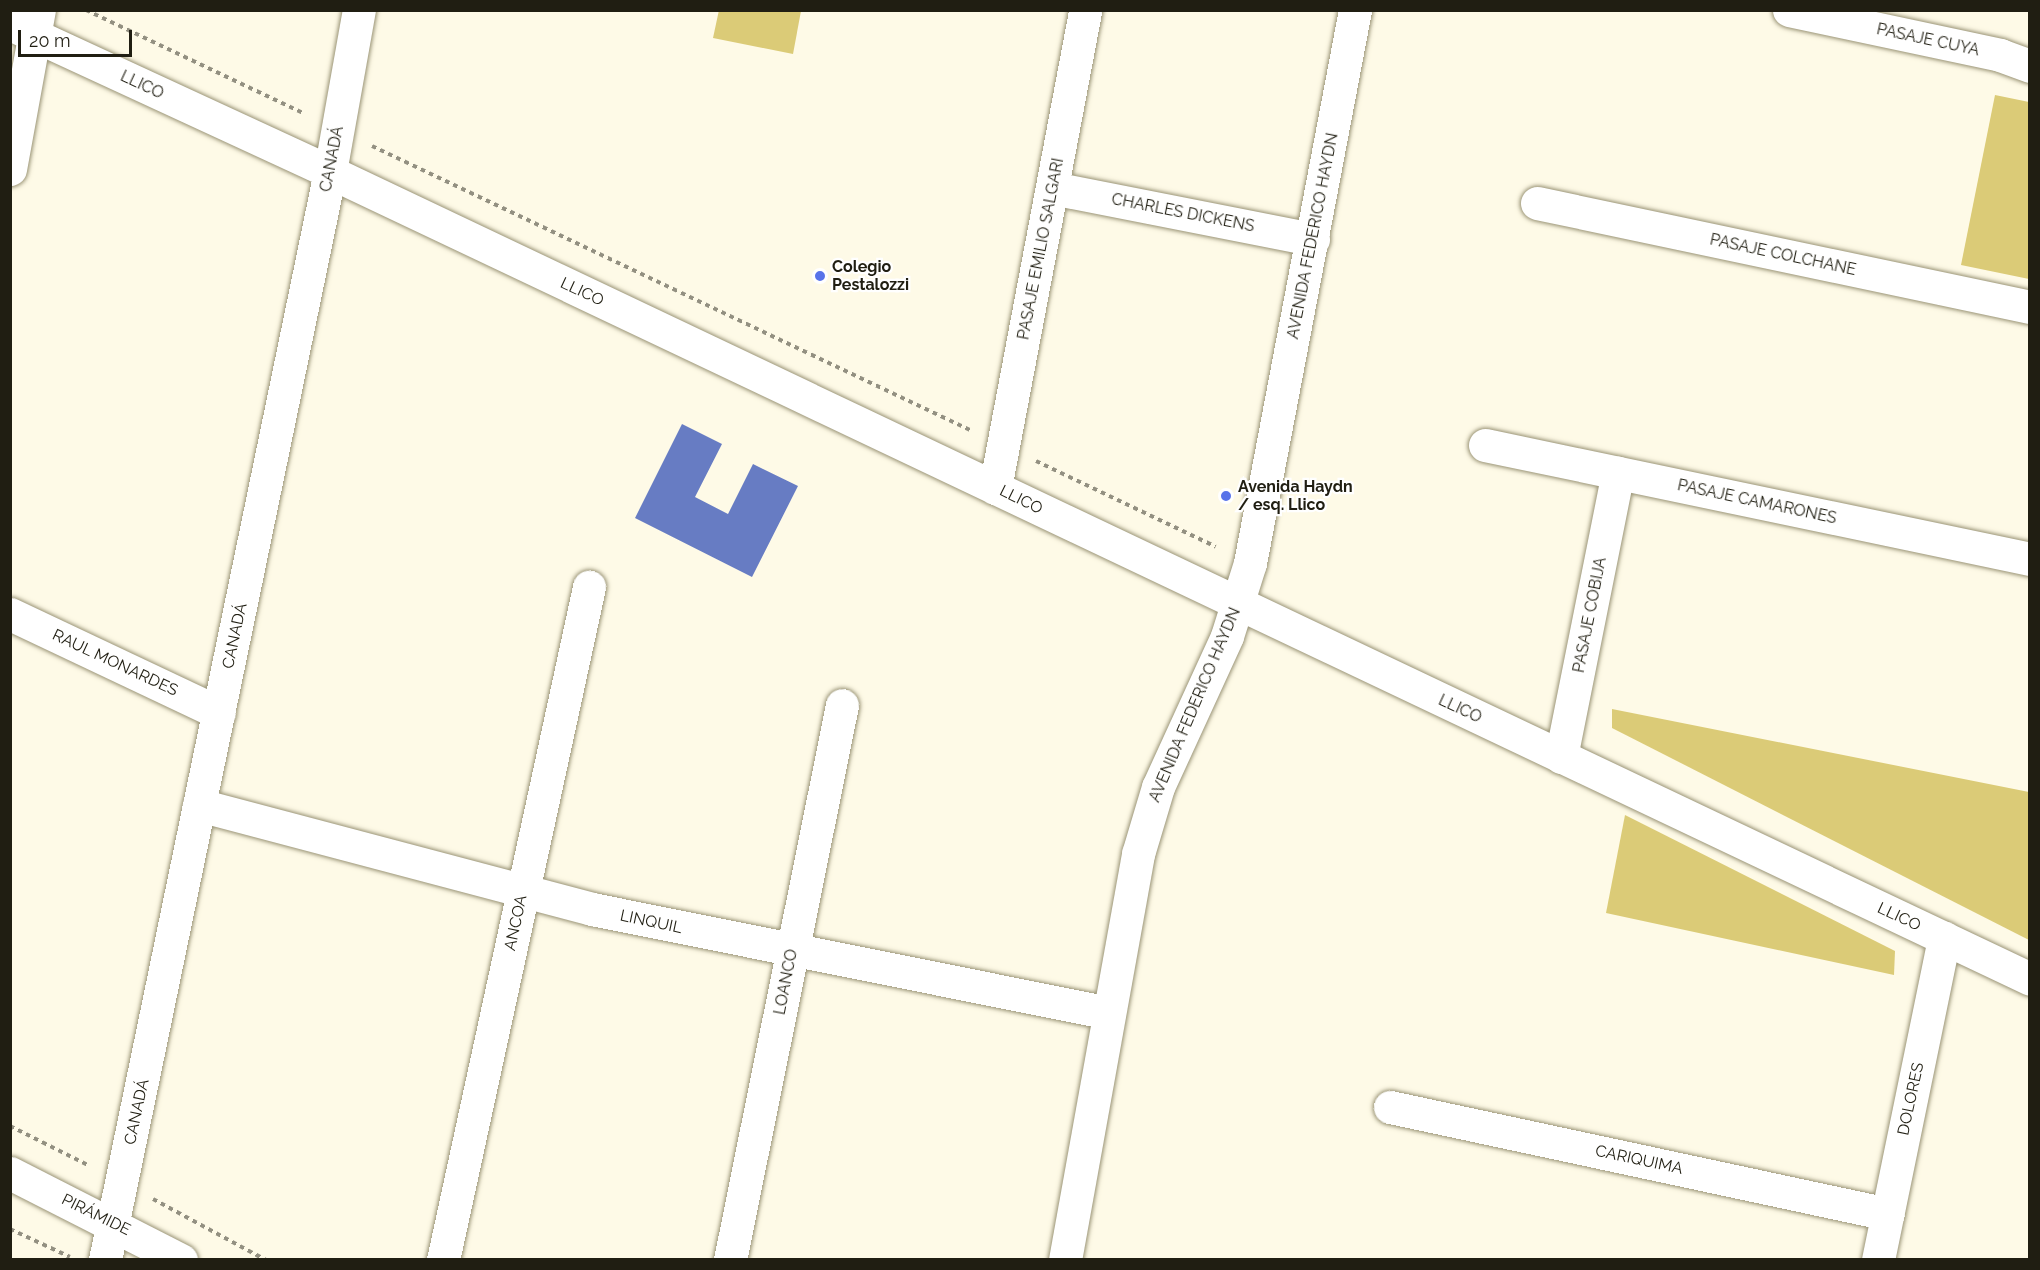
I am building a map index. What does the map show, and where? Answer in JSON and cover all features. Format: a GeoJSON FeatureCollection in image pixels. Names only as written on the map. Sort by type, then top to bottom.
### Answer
{"type":"FeatureCollection","features":[{"type":"Feature","properties":{"kind":"street","name":"CANADÁ"},"geometry":{"type":"LineString","coordinates":[[105,1260],[330,172],[359,10]]}},
{"type":"Feature","properties":{"kind":"street","name":"PASAJE EMILIO SALGARI"},"geometry":{"type":"LineString","coordinates":[[995,488],[1085,10]]}},
{"type":"Feature","properties":{"kind":"street","name":"AVENIDA FEDERICO HAYDN"},"geometry":{"type":"LineString","coordinates":[[1065,1260],[1109,1013],[1147,821],[1238,604],[1250,563],[1355,10]]}},
{"type":"Feature","properties":{"kind":"street","name":"PASAJE CUYA"},"geometry":{"type":"LineString","coordinates":[[1790,10],[2000,55],[2030,66]]}},
{"type":"Feature","properties":{"kind":"street","name":"LLICO"},"geometry":{"type":"LineString","coordinates":[[28,23],[330,172],[2030,979]]}},
{"type":"Feature","properties":{"kind":"street"},"geometry":{"type":"LineString","coordinates":[[10,169],[28,23]]}},
{"type":"Feature","properties":{"kind":"street","name":"CHARLES DICKENS"},"geometry":{"type":"LineString","coordinates":[[1052,188],[1313,239]]}},
{"type":"Feature","properties":{"kind":"street","name":"PASAJE COLCHANE"},"geometry":{"type":"LineString","coordinates":[[1537,203],[2030,307]]}},
{"type":"Feature","properties":{"kind":"street","name":"PASAJE CAMARONES"},"geometry":{"type":"LineString","coordinates":[[1485,445],[2030,559]]}},
{"type":"Feature","properties":{"kind":"street","name":"PASAJE COBIJA"},"geometry":{"type":"LineString","coordinates":[[1561,757],[1618,472]]}},
{"type":"Feature","properties":{"kind":"street","name":"ANCOA"},"geometry":{"type":"LineString","coordinates":[[443,1260],[589,587]]}},
{"type":"Feature","properties":{"kind":"street","name":"RAUL MONARDES"},"geometry":{"type":"LineString","coordinates":[[10,614],[219,713]]}},
{"type":"Feature","properties":{"kind":"street","name":"LOANCO"},"geometry":{"type":"LineString","coordinates":[[730,1260],[842,705]]}},
{"type":"Feature","properties":{"kind":"street","name":"LINQUIL"},"geometry":{"type":"LineString","coordinates":[[200,805],[522,891],[792,950],[1109,1013]]}},
{"type":"Feature","properties":{"kind":"street","name":"DOLORES"},"geometry":{"type":"LineString","coordinates":[[1878,1260],[1944,938]]}},
{"type":"Feature","properties":{"kind":"street","name":"CARIQUIMA"},"geometry":{"type":"LineString","coordinates":[[1390,1107],[1888,1214]]}},
{"type":"Feature","properties":{"kind":"street","name":"PIRÁMIDE"},"geometry":{"type":"LineString","coordinates":[[10,1173],[114,1222],[181,1260]]}},
{"type":"Feature","properties":{"kind":"path"},"geometry":{"type":"LineString","coordinates":[[86,10],[305,114]]}},
{"type":"Feature","properties":{"kind":"path"},"geometry":{"type":"LineString","coordinates":[[363,142],[1250,563]]}},
{"type":"Feature","properties":{"kind":"path"},"geometry":{"type":"LineString","coordinates":[[10,1229],[75,1260]]}},
{"type":"Feature","properties":{"kind":"shaded area"},"geometry":{"type":"Polygon","coordinates":[[[719,10],[801,11],[793,54],[713,38],[719,10]]]}},
{"type":"Feature","properties":{"kind":"shaded area"},"geometry":{"type":"Polygon","coordinates":[[[1995,95],[2029,102],[2029,279],[1961,265],[1995,95]]]}},
{"type":"Feature","properties":{"kind":"shaded area"},"geometry":{"type":"Polygon","coordinates":[[[1612,709],[2029,792],[2029,940],[1612,728],[1612,709]]]}},
{"type":"Feature","properties":{"kind":"shaded area"},"geometry":{"type":"Polygon","coordinates":[[[1625,815],[1895,951],[1894,975],[1606,913],[1625,815]]]}},
{"type":"Feature","properties":{"kind":"building"},"geometry":{"type":"Polygon","coordinates":[[[682,424],[722,444],[695,497],[728,514],[753,464],[798,486],[752,577],[635,518],[682,424]]]}},
{"type":"Feature","properties":{"kind":"place","name":"Colegio Pestalozzi"},"geometry":{"type":"Point","coordinates":[820,276]}},
{"type":"Feature","properties":{"kind":"place","name":"Avenida Haydn / esq. Llico"},"geometry":{"type":"Point","coordinates":[1226,496]}}]}
